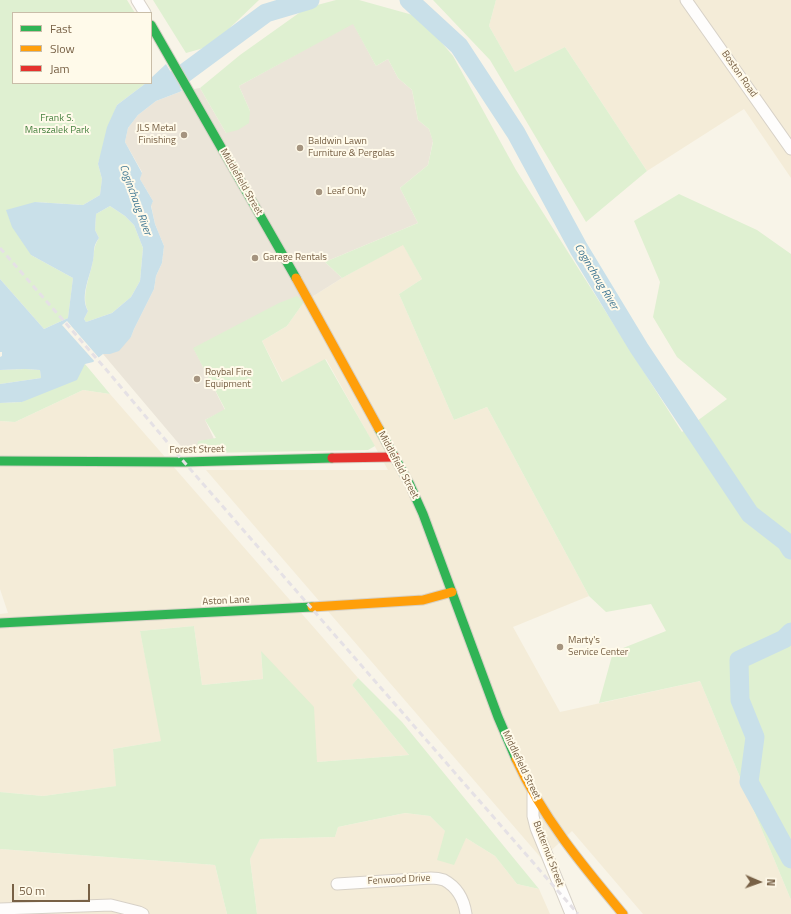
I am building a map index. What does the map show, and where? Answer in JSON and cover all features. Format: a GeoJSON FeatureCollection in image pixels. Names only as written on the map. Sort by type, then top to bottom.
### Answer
{"type":"FeatureCollection","features":[{"type":"Feature","properties":{"kind":"street"},"geometry":{"type":"LineString","coordinates":[[137,0],[143,12]]}},
{"type":"Feature","properties":{"kind":"street","name":"Boston Road"},"geometry":{"type":"LineString","coordinates":[[686,0],[791,149]]}},
{"type":"Feature","properties":{"kind":"street","name":"Middlefield Street"},"geometry":{"type":"LineString","coordinates":[[152,26],[264,221],[410,485],[423,514],[497,713],[515,757],[533,792],[570,847],[623,914]]}},
{"type":"Feature","properties":{"kind":"street","name":"Forest Street"},"geometry":{"type":"LineString","coordinates":[[0,461],[176,462],[395,457]]}},
{"type":"Feature","properties":{"kind":"street","name":"Aston Lane"},"geometry":{"type":"LineString","coordinates":[[0,623],[423,600],[452,592]]}},
{"type":"Feature","properties":{"kind":"street","name":"Butternut Street"},"geometry":{"type":"LineString","coordinates":[[533,792],[533,816],[536,828],[571,914]]}},
{"type":"Feature","properties":{"kind":"street","name":"Fenwood Drive"},"geometry":{"type":"LineString","coordinates":[[337,884],[432,878],[444,880],[458,892],[465,906],[466,914]]}},
{"type":"Feature","properties":{"kind":"street"},"geometry":{"type":"LineString","coordinates":[[0,909],[111,905],[143,914]]}},
{"type":"Feature","properties":{"kind":"shaded area"},"geometry":{"type":"Polygon","coordinates":[[[496,0],[791,0],[791,178],[744,109],[647,171],[565,47],[515,72],[489,26],[496,0]]]}},
{"type":"Feature","properties":{"kind":"shaded area"},"geometry":{"type":"Polygon","coordinates":[[[353,23],[376,66],[388,59],[398,78],[412,90],[418,120],[429,129],[433,141],[428,165],[400,188],[418,223],[325,262],[342,278],[304,302],[194,349],[225,410],[205,420],[214,439],[199,441],[198,451],[185,451],[103,354],[131,337],[154,289],[156,276],[162,263],[164,246],[155,224],[151,205],[153,201],[140,179],[142,172],[125,142],[128,128],[138,115],[156,101],[182,91],[200,88],[226,133],[250,111],[239,86],[353,23]]]}},
{"type":"Feature","properties":{"kind":"shaded area"},"geometry":{"type":"Polygon","coordinates":[[[403,244],[422,279],[399,294],[454,420],[487,407],[589,596],[513,627],[560,712],[700,681],[791,900],[791,914],[643,914],[572,831],[542,859],[206,470],[388,470],[326,359],[283,382],[262,341],[287,326],[304,302],[342,278],[403,244]]]}},
{"type":"Feature","properties":{"kind":"shaded area"},"geometry":{"type":"Polygon","coordinates":[[[83,390],[110,394],[358,678],[352,685],[409,755],[317,762],[261,651],[263,679],[202,685],[194,626],[140,631],[162,741],[113,749],[117,786],[43,796],[0,792],[0,614],[8,613],[0,589],[0,421],[15,422],[83,390]]]}},
{"type":"Feature","properties":{"kind":"shaded area"},"geometry":{"type":"Polygon","coordinates":[[[405,813],[430,816],[445,831],[466,838],[495,856],[517,884],[539,889],[550,914],[257,914],[250,859],[260,839],[335,837],[338,827],[405,813]]]}},
{"type":"Feature","properties":{"kind":"shaded area"},"geometry":{"type":"Polygon","coordinates":[[[0,849],[215,865],[227,914],[0,914],[0,849]]]}},
{"type":"Feature","properties":{"kind":"green space","name":"Frank S. Marszalek Park"},"geometry":{"type":"Polygon","coordinates":[[[0,0],[127,0],[134,12],[12,12],[12,84],[145,84],[117,105],[98,164],[102,179],[100,195],[83,205],[35,202],[31,255],[73,278],[68,318],[44,329],[0,279],[0,0]]]}},
{"type":"Feature","properties":{"kind":"green space"},"geometry":{"type":"Polygon","coordinates":[[[153,0],[259,0],[211,46],[186,53],[153,0]]]}},
{"type":"Feature","properties":{"kind":"green space"},"geometry":{"type":"Polygon","coordinates":[[[336,0],[359,0],[420,17],[453,56],[516,170],[682,432],[727,399],[677,357],[653,317],[660,282],[634,221],[679,194],[757,230],[791,254],[791,900],[700,681],[599,703],[613,652],[666,631],[651,604],[606,612],[589,596],[487,407],[454,420],[399,294],[422,279],[403,245],[342,278],[325,262],[418,223],[400,188],[428,165],[433,142],[429,129],[418,120],[412,90],[398,78],[388,59],[376,66],[353,24],[239,86],[250,111],[249,123],[238,130],[226,133],[200,88],[240,55],[306,8],[336,0]]]}},
{"type":"Feature","properties":{"kind":"green space"},"geometry":{"type":"Polygon","coordinates":[[[433,0],[496,0],[489,26],[515,72],[565,47],[647,171],[586,222],[490,60],[433,0]]]}},
{"type":"Feature","properties":{"kind":"green space"},"geometry":{"type":"Polygon","coordinates":[[[110,206],[125,216],[134,225],[143,248],[140,281],[131,297],[112,313],[86,322],[84,319],[88,311],[85,294],[93,261],[94,248],[99,238],[95,230],[96,214],[110,206]]]}},
{"type":"Feature","properties":{"kind":"green space"},"geometry":{"type":"Polygon","coordinates":[[[297,296],[304,302],[287,326],[262,341],[282,382],[325,359],[375,446],[368,450],[204,453],[198,451],[198,441],[216,438],[205,420],[225,409],[193,348],[279,303],[297,296]]]}},
{"type":"Feature","properties":{"kind":"green space"},"geometry":{"type":"Polygon","coordinates":[[[85,364],[110,394],[83,390],[15,422],[0,421],[0,403],[22,402],[85,364]]]}},
{"type":"Feature","properties":{"kind":"green space"},"geometry":{"type":"Polygon","coordinates":[[[0,370],[40,370],[41,378],[0,384],[0,370]]]}},
{"type":"Feature","properties":{"kind":"green space"},"geometry":{"type":"Polygon","coordinates":[[[194,626],[202,685],[263,679],[261,651],[314,707],[317,762],[409,755],[352,685],[358,678],[402,722],[539,889],[517,884],[495,856],[466,838],[454,865],[437,860],[445,831],[430,816],[405,813],[338,827],[335,837],[260,839],[250,859],[257,914],[227,914],[215,865],[0,849],[0,792],[43,796],[116,786],[113,749],[161,741],[140,631],[194,626]]]}},
{"type":"Feature","properties":{"kind":"water"},"geometry":{"type":"Polygon","coordinates":[[[166,64],[182,91],[156,101],[138,115],[128,128],[125,142],[142,173],[140,179],[153,201],[151,206],[155,224],[164,246],[162,263],[156,276],[154,289],[131,337],[119,351],[110,354],[103,354],[93,362],[85,364],[77,380],[22,402],[0,403],[0,384],[41,378],[40,370],[0,370],[0,357],[2,356],[2,352],[0,352],[0,279],[44,329],[68,318],[73,278],[31,255],[12,227],[6,210],[35,202],[83,205],[100,195],[102,179],[98,164],[107,127],[117,105],[145,84],[152,84],[152,77],[166,64]],[[110,206],[96,214],[95,230],[99,238],[94,248],[93,261],[85,294],[88,311],[84,319],[86,322],[112,313],[131,297],[140,281],[143,248],[134,225],[125,216],[110,206]]]}},
{"type":"Feature","properties":{"kind":"pier"},"geometry":{"type":"Polygon","coordinates":[[[67,321],[100,359],[96,363],[62,325],[67,321]]]}},
{"type":"Feature","properties":{"kind":"waterway","name":"Coginchaug River"},"geometry":{"type":"LineString","coordinates":[[167,86],[266,13],[310,0]]}},
{"type":"Feature","properties":{"kind":"waterway","name":"Coginchaug River"},"geometry":{"type":"LineString","coordinates":[[409,0],[459,46],[516,133],[579,249],[639,348],[750,514],[786,542],[791,550]]}},
{"type":"Feature","properties":{"kind":"waterway","name":"Coginchaug River"},"geometry":{"type":"LineString","coordinates":[[791,632],[784,639],[739,660],[740,700],[755,737],[749,782],[791,859]]}},
{"type":"Feature","properties":{"kind":"railway"},"geometry":{"type":"LineString","coordinates":[[0,248],[104,367],[184,462],[578,914]]}},
{"type":"Feature","properties":{"kind":"traffic: fast"},"geometry":{"type":"LineString","coordinates":[[152,27],[296,278]]}},
{"type":"Feature","properties":{"kind":"traffic: fast"},"geometry":{"type":"LineString","coordinates":[[379,429],[410,485],[423,514],[498,717],[516,759]]}},
{"type":"Feature","properties":{"kind":"traffic: fast"},"geometry":{"type":"LineString","coordinates":[[0,461],[184,462],[332,458]]}},
{"type":"Feature","properties":{"kind":"traffic: fast"},"geometry":{"type":"LineString","coordinates":[[0,623],[312,607]]}},
{"type":"Feature","properties":{"kind":"traffic: slow"},"geometry":{"type":"LineString","coordinates":[[296,278],[379,429]]}},
{"type":"Feature","properties":{"kind":"traffic: slow"},"geometry":{"type":"LineString","coordinates":[[312,607],[423,600],[452,592]]}},
{"type":"Feature","properties":{"kind":"traffic: slow"},"geometry":{"type":"LineString","coordinates":[[516,759],[538,801],[564,840],[623,914]]}},
{"type":"Feature","properties":{"kind":"traffic: jam"},"geometry":{"type":"LineString","coordinates":[[332,458],[395,457]]}},
{"type":"Feature","properties":{"kind":"place","name":"JLS Metal Finishing"},"geometry":{"type":"Point","coordinates":[184,135]}},
{"type":"Feature","properties":{"kind":"place","name":"Baldwin Lawn Furniture & Pergolas"},"geometry":{"type":"Point","coordinates":[300,148]}},
{"type":"Feature","properties":{"kind":"place","name":"Leaf Only"},"geometry":{"type":"Point","coordinates":[319,192]}},
{"type":"Feature","properties":{"kind":"place","name":"Garage Rentals"},"geometry":{"type":"Point","coordinates":[255,258]}},
{"type":"Feature","properties":{"kind":"place","name":"Roybal Fire Equipment"},"geometry":{"type":"Point","coordinates":[197,379]}},
{"type":"Feature","properties":{"kind":"place","name":"Marty's Service Center"},"geometry":{"type":"Point","coordinates":[560,647]}}]}
